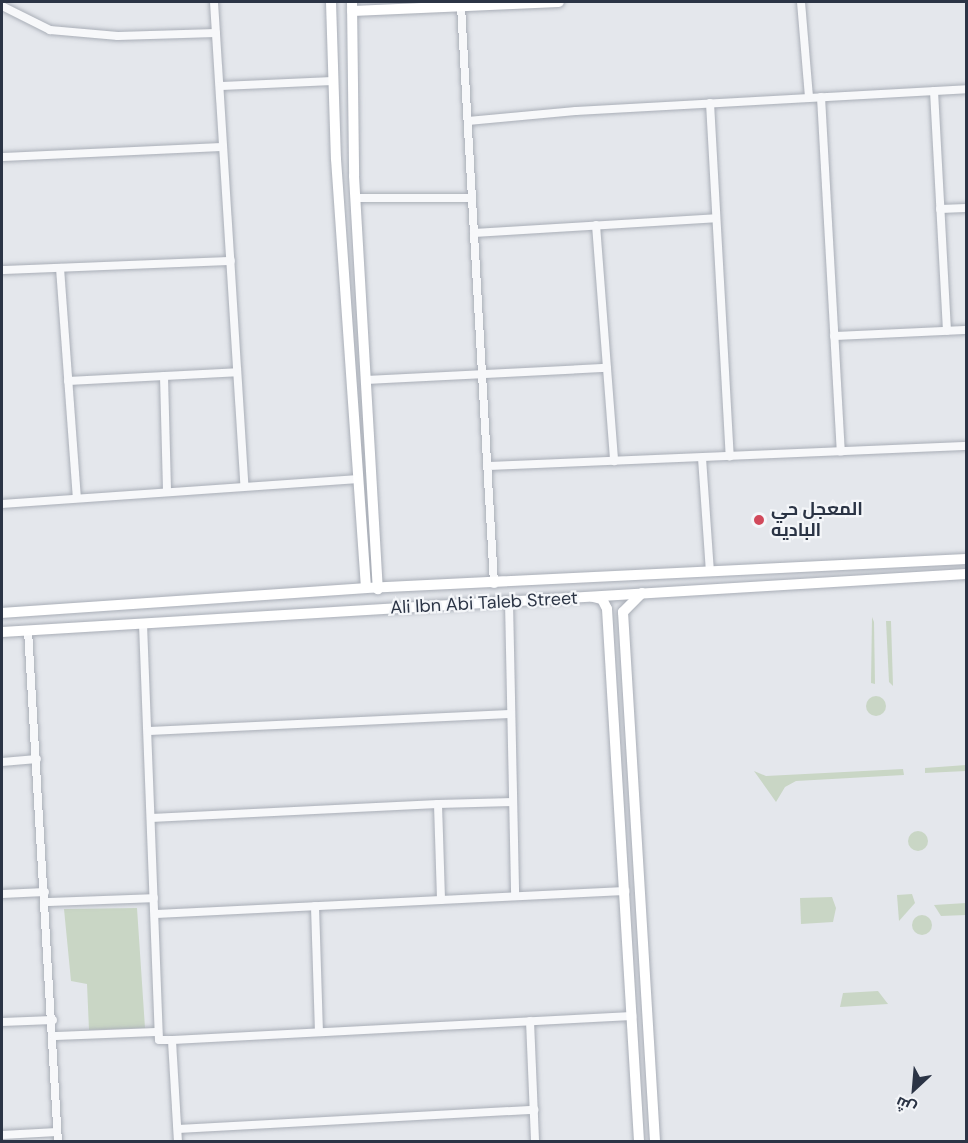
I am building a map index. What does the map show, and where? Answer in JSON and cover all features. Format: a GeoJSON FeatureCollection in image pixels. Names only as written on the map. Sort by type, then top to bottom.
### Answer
{"type":"FeatureCollection","features":[{"type":"Feature","properties":{"kind":"street"},"geometry":{"type":"LineString","coordinates":[[214,2],[244,485]]}},
{"type":"Feature","properties":{"kind":"street"},"geometry":{"type":"LineString","coordinates":[[331,2],[366,588]]}},
{"type":"Feature","properties":{"kind":"street"},"geometry":{"type":"LineString","coordinates":[[378,589],[356,198],[352,7],[559,2]]}},
{"type":"Feature","properties":{"kind":"street"},"geometry":{"type":"LineString","coordinates":[[801,2],[809,98]]}},
{"type":"Feature","properties":{"kind":"street"},"geometry":{"type":"LineString","coordinates":[[2,6],[50,30],[118,36],[216,33]]}},
{"type":"Feature","properties":{"kind":"street"},"geometry":{"type":"LineString","coordinates":[[461,6],[494,584]]}},
{"type":"Feature","properties":{"kind":"street"},"geometry":{"type":"LineString","coordinates":[[220,86],[334,81]]}},
{"type":"Feature","properties":{"kind":"street"},"geometry":{"type":"LineString","coordinates":[[468,121],[710,103],[966,89]]}},
{"type":"Feature","properties":{"kind":"street"},"geometry":{"type":"LineString","coordinates":[[934,91],[947,331]]}},
{"type":"Feature","properties":{"kind":"street"},"geometry":{"type":"LineString","coordinates":[[821,97],[841,451]]}},
{"type":"Feature","properties":{"kind":"street"},"geometry":{"type":"LineString","coordinates":[[710,103],[730,456]]}},
{"type":"Feature","properties":{"kind":"street"},"geometry":{"type":"LineString","coordinates":[[2,157],[224,147]]}},
{"type":"Feature","properties":{"kind":"street"},"geometry":{"type":"LineString","coordinates":[[356,198],[472,198]]}},
{"type":"Feature","properties":{"kind":"street"},"geometry":{"type":"LineString","coordinates":[[940,209],[966,208]]}},
{"type":"Feature","properties":{"kind":"street"},"geometry":{"type":"LineString","coordinates":[[474,233],[716,218]]}},
{"type":"Feature","properties":{"kind":"street"},"geometry":{"type":"LineString","coordinates":[[596,225],[614,461]]}},
{"type":"Feature","properties":{"kind":"street"},"geometry":{"type":"LineString","coordinates":[[2,270],[231,261]]}},
{"type":"Feature","properties":{"kind":"street"},"geometry":{"type":"LineString","coordinates":[[60,268],[77,497]]}},
{"type":"Feature","properties":{"kind":"street"},"geometry":{"type":"LineString","coordinates":[[834,336],[966,330]]}},
{"type":"Feature","properties":{"kind":"street"},"geometry":{"type":"LineString","coordinates":[[366,380],[607,368]]}},
{"type":"Feature","properties":{"kind":"street"},"geometry":{"type":"LineString","coordinates":[[68,381],[237,372]]}},
{"type":"Feature","properties":{"kind":"street"},"geometry":{"type":"LineString","coordinates":[[164,376],[167,490]]}},
{"type":"Feature","properties":{"kind":"street"},"geometry":{"type":"LineString","coordinates":[[488,466],[966,446]]}},
{"type":"Feature","properties":{"kind":"street"},"geometry":{"type":"LineString","coordinates":[[702,458],[710,572]]}},
{"type":"Feature","properties":{"kind":"street"},"geometry":{"type":"LineString","coordinates":[[2,504],[167,490],[358,479]]}},
{"type":"Feature","properties":{"kind":"street","name":"Ali Ibn Abi Taleb Street"},"geometry":{"type":"LineString","coordinates":[[2,613],[366,588],[494,584],[966,559]]}},
{"type":"Feature","properties":{"kind":"street","name":"Ali Ibn Abi Taleb Street"},"geometry":{"type":"LineString","coordinates":[[2,632],[966,574]]}},
{"type":"Feature","properties":{"kind":"street"},"geometry":{"type":"LineString","coordinates":[[642,593],[624,612],[655,1142]]}},
{"type":"Feature","properties":{"kind":"street"},"geometry":{"type":"LineString","coordinates":[[590,597],[602,599],[607,609],[639,1142]]}},
{"type":"Feature","properties":{"kind":"street"},"geometry":{"type":"LineString","coordinates":[[509,602],[515,896]]}},
{"type":"Feature","properties":{"kind":"street"},"geometry":{"type":"LineString","coordinates":[[143,624],[159,1040],[632,1016]]}},
{"type":"Feature","properties":{"kind":"street"},"geometry":{"type":"LineString","coordinates":[[28,630],[54,1036],[58,1142]]}},
{"type":"Feature","properties":{"kind":"street"},"geometry":{"type":"LineString","coordinates":[[148,731],[511,714]]}},
{"type":"Feature","properties":{"kind":"street"},"geometry":{"type":"LineString","coordinates":[[2,762],[37,759]]}},
{"type":"Feature","properties":{"kind":"street"},"geometry":{"type":"LineString","coordinates":[[151,818],[513,802]]}},
{"type":"Feature","properties":{"kind":"street"},"geometry":{"type":"LineString","coordinates":[[438,804],[441,900]]}},
{"type":"Feature","properties":{"kind":"street"},"geometry":{"type":"LineString","coordinates":[[155,914],[625,891]]}},
{"type":"Feature","properties":{"kind":"street"},"geometry":{"type":"LineString","coordinates":[[2,894],[45,892]]}},
{"type":"Feature","properties":{"kind":"street"},"geometry":{"type":"LineString","coordinates":[[46,902],[154,898]]}},
{"type":"Feature","properties":{"kind":"street"},"geometry":{"type":"LineString","coordinates":[[315,906],[319,1032]]}},
{"type":"Feature","properties":{"kind":"street"},"geometry":{"type":"LineString","coordinates":[[2,1022],[53,1020]]}},
{"type":"Feature","properties":{"kind":"street"},"geometry":{"type":"LineString","coordinates":[[530,1021],[535,1142]]}},
{"type":"Feature","properties":{"kind":"street"},"geometry":{"type":"LineString","coordinates":[[54,1036],[158,1032]]}},
{"type":"Feature","properties":{"kind":"street"},"geometry":{"type":"LineString","coordinates":[[172,1040],[178,1142]]}},
{"type":"Feature","properties":{"kind":"street"},"geometry":{"type":"LineString","coordinates":[[178,1129],[534,1110]]}},
{"type":"Feature","properties":{"kind":"street"},"geometry":{"type":"LineString","coordinates":[[2,1135],[57,1132]]}},
{"type":"Feature","properties":{"kind":"green space"},"geometry":{"type":"Polygon","coordinates":[[[872,617],[874,622],[875,684],[871,683],[872,617]]]}},
{"type":"Feature","properties":{"kind":"green space"},"geometry":{"type":"Polygon","coordinates":[[[886,621],[891,621],[893,686],[889,682],[886,621]]]}},
{"type":"Feature","properties":{"kind":"green space"},"geometry":{"type":"Polygon","coordinates":[[[876,696],[883,699],[886,706],[883,713],[876,716],[869,713],[866,706],[869,699],[876,696]]]}},
{"type":"Feature","properties":{"kind":"green space"},"geometry":{"type":"Polygon","coordinates":[[[966,765],[966,771],[925,773],[925,768],[966,765]]]}},
{"type":"Feature","properties":{"kind":"green space"},"geometry":{"type":"Polygon","coordinates":[[[903,769],[904,775],[796,781],[785,787],[776,802],[754,771],[766,776],[903,769]]]}},
{"type":"Feature","properties":{"kind":"green space"},"geometry":{"type":"Polygon","coordinates":[[[918,831],[925,834],[928,841],[925,848],[918,851],[911,848],[908,841],[911,834],[918,831]]]}},
{"type":"Feature","properties":{"kind":"green space"},"geometry":{"type":"Polygon","coordinates":[[[912,894],[915,903],[899,921],[897,895],[912,894]]]}},
{"type":"Feature","properties":{"kind":"green space"},"geometry":{"type":"Polygon","coordinates":[[[832,897],[836,908],[833,922],[801,924],[800,898],[832,897]]]}},
{"type":"Feature","properties":{"kind":"green space"},"geometry":{"type":"Polygon","coordinates":[[[966,903],[966,915],[941,916],[934,905],[966,903]]]}},
{"type":"Feature","properties":{"kind":"green space"},"geometry":{"type":"Polygon","coordinates":[[[137,908],[145,1028],[89,1030],[87,984],[71,981],[64,909],[137,908]]]}},
{"type":"Feature","properties":{"kind":"green space"},"geometry":{"type":"Polygon","coordinates":[[[922,915],[929,918],[932,925],[929,932],[922,935],[915,932],[912,925],[915,918],[922,915]]]}},
{"type":"Feature","properties":{"kind":"green space"},"geometry":{"type":"Polygon","coordinates":[[[878,991],[888,1004],[840,1007],[843,993],[878,991]]]}},
{"type":"Feature","properties":{"kind":"place","name":"المعجل حي الباديه"},"geometry":{"type":"Point","coordinates":[759,520]}}]}
